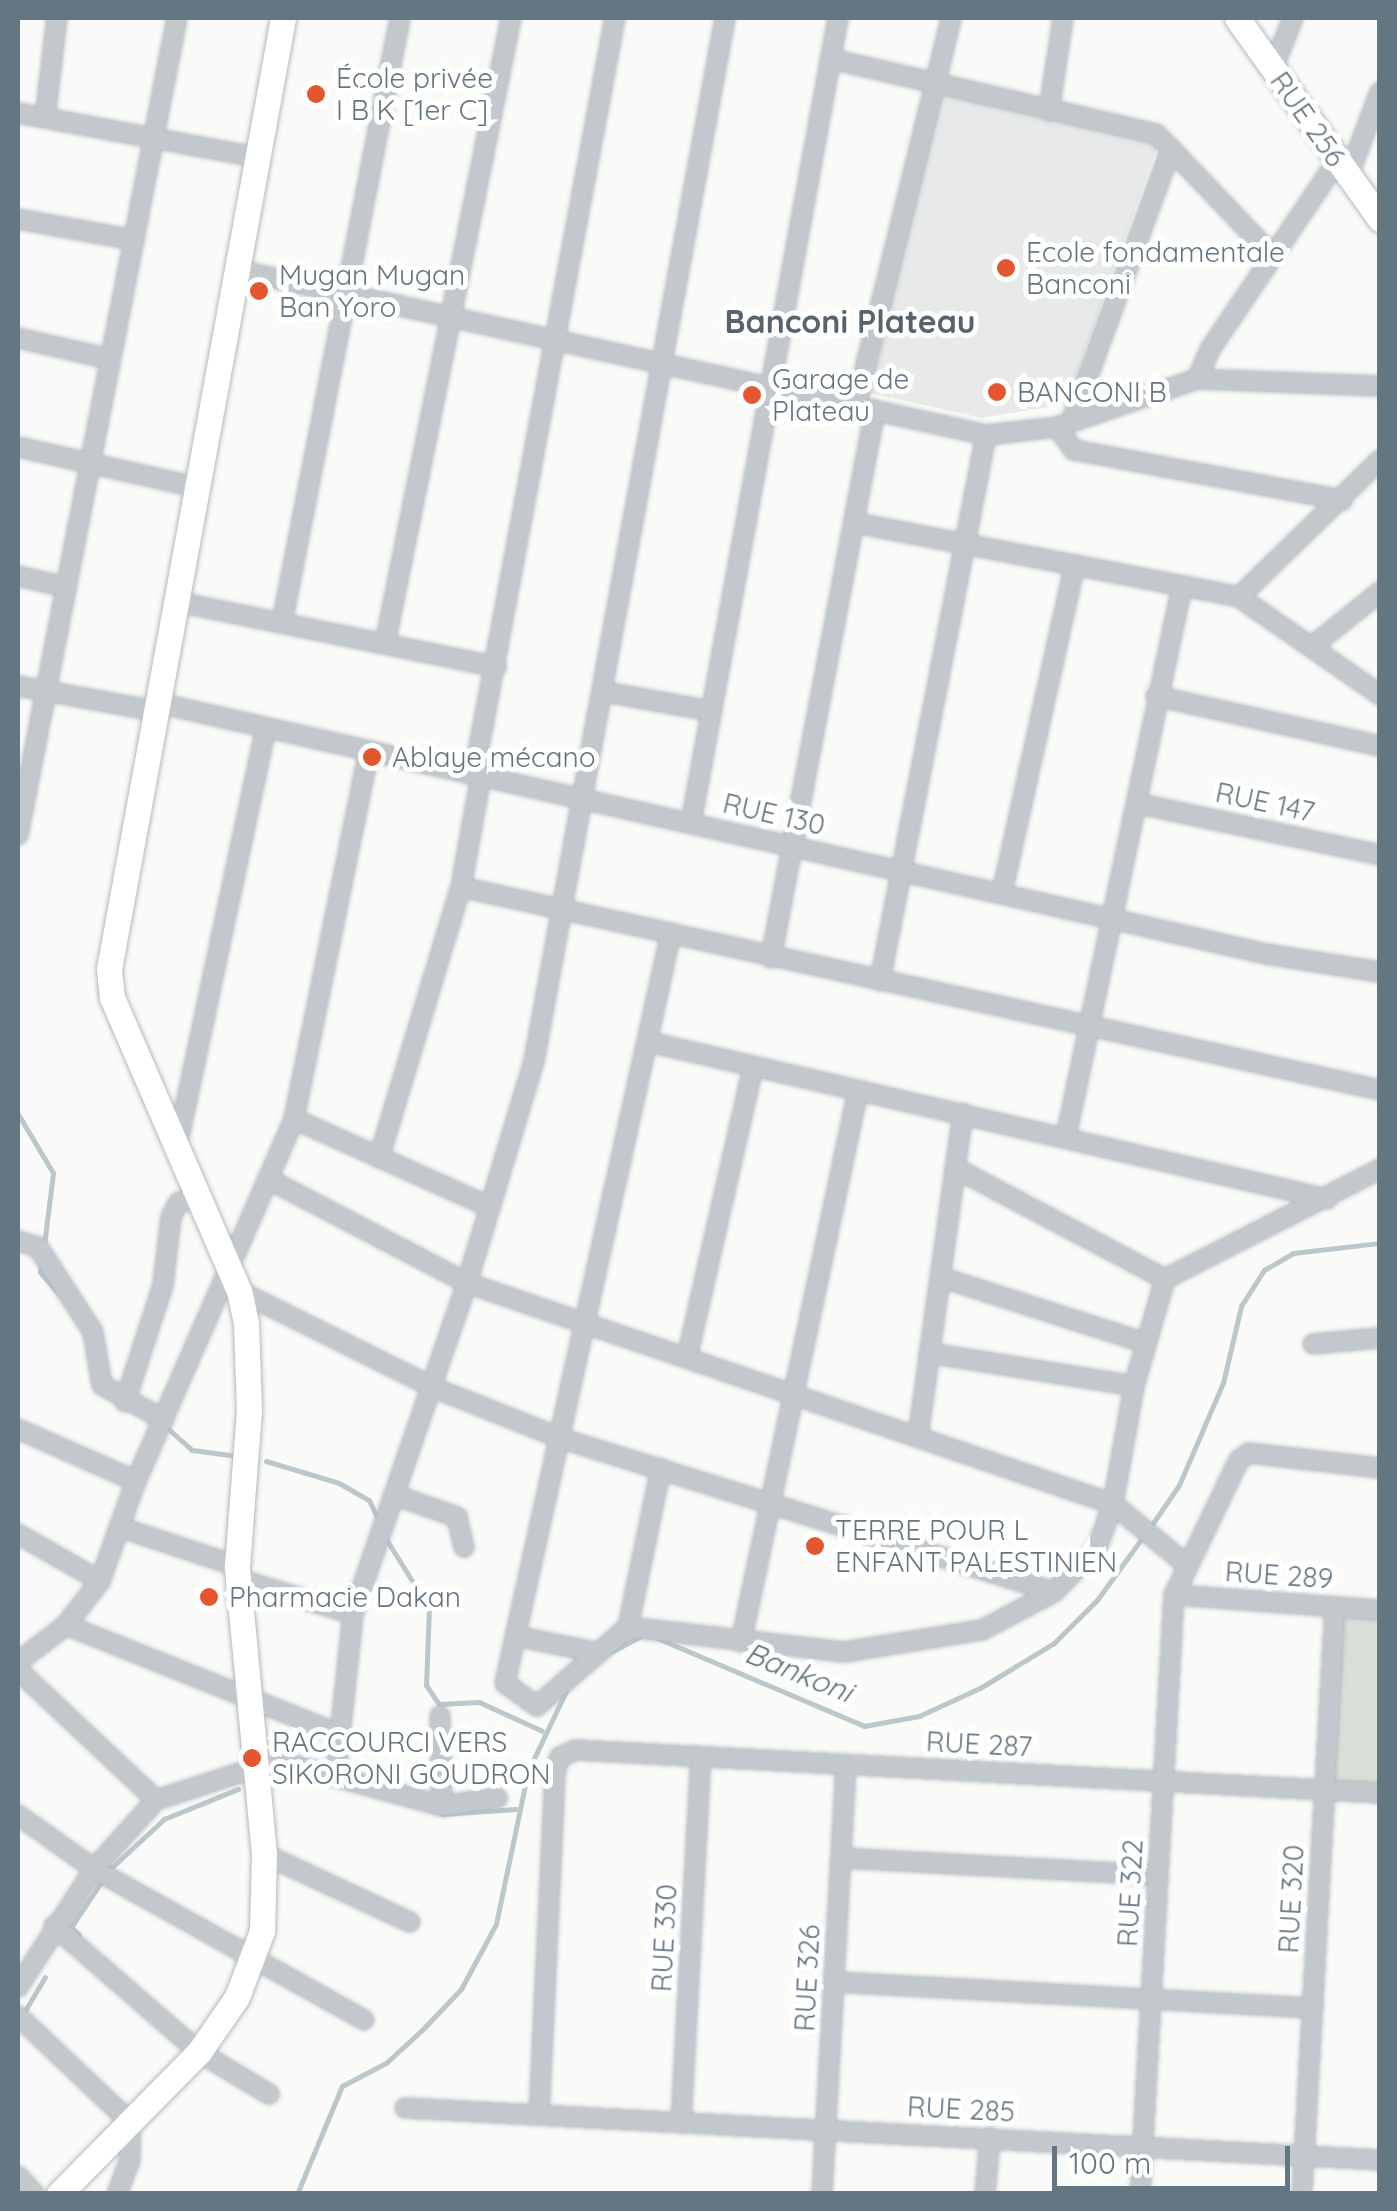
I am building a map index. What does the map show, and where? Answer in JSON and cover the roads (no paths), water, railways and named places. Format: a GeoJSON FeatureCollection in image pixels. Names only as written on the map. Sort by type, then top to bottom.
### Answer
{"type":"FeatureCollection","features":[{"type":"Feature","properties":{"kind":"street"},"geometry":{"type":"LineString","coordinates":[[45,118],[57,18]]}},
{"type":"Feature","properties":{"kind":"street"},"geometry":{"type":"LineString","coordinates":[[18,835],[21,794],[46,693],[177,18]]}},
{"type":"Feature","properties":{"kind":"street"},"geometry":{"type":"LineString","coordinates":[[59,2194],[200,2052],[256,1960],[264,1854],[238,1572],[249,1410],[234,1280],[112,998],[108,969],[283,18]]}},
{"type":"Feature","properties":{"kind":"street"},"geometry":{"type":"LineString","coordinates":[[282,623],[400,18]]}},
{"type":"Feature","properties":{"kind":"street"},"geometry":{"type":"LineString","coordinates":[[385,644],[511,18]]}},
{"type":"Feature","properties":{"kind":"street"},"geometry":{"type":"LineString","coordinates":[[379,1158],[461,887],[477,775],[615,18]]}},
{"type":"Feature","properties":{"kind":"street"},"geometry":{"type":"LineString","coordinates":[[336,1773],[353,1614],[467,1283],[534,1062],[566,910],[725,18]]}},
{"type":"Feature","properties":{"kind":"street"},"geometry":{"type":"LineString","coordinates":[[691,823],[838,18]]}},
{"type":"Feature","properties":{"kind":"street"},"geometry":{"type":"LineString","coordinates":[[771,958],[856,523],[866,408],[951,18]]}},
{"type":"Feature","properties":{"kind":"street"},"geometry":{"type":"LineString","coordinates":[[1049,111],[1062,18]]}},
{"type":"Feature","properties":{"kind":"street","name":"RUE 256"},"geometry":{"type":"LineString","coordinates":[[1238,18],[1380,219]]}},
{"type":"Feature","properties":{"kind":"street"},"geometry":{"type":"LineString","coordinates":[[1273,68],[1292,18]]}},
{"type":"Feature","properties":{"kind":"street"},"geometry":{"type":"LineString","coordinates":[[831,59],[1156,134],[1273,256]]}},
{"type":"Feature","properties":{"kind":"street"},"geometry":{"type":"LineString","coordinates":[[1198,379],[1273,256],[1343,169],[1380,92]]}},
{"type":"Feature","properties":{"kind":"street"},"geometry":{"type":"LineString","coordinates":[[18,113],[256,157]]}},
{"type":"Feature","properties":{"kind":"street"},"geometry":{"type":"LineString","coordinates":[[1171,149],[1065,422],[1074,450],[1342,500]]}},
{"type":"Feature","properties":{"kind":"street"},"geometry":{"type":"LineString","coordinates":[[18,219],[134,240]]}},
{"type":"Feature","properties":{"kind":"street"},"geometry":{"type":"LineString","coordinates":[[237,270],[986,434],[1065,422],[1198,379],[1380,386]]}},
{"type":"Feature","properties":{"kind":"street"},"geometry":{"type":"LineString","coordinates":[[18,338],[110,360]]}},
{"type":"Feature","properties":{"kind":"street"},"geometry":{"type":"LineString","coordinates":[[880,981],[898,870],[986,434]]}},
{"type":"Feature","properties":{"kind":"street"},"geometry":{"type":"LineString","coordinates":[[18,447],[196,487]]}},
{"type":"Feature","properties":{"kind":"street"},"geometry":{"type":"LineString","coordinates":[[1238,597],[1380,460]]}},
{"type":"Feature","properties":{"kind":"street"},"geometry":{"type":"LineString","coordinates":[[856,523],[1238,597],[1315,644],[1380,694]]}},
{"type":"Feature","properties":{"kind":"street"},"geometry":{"type":"LineString","coordinates":[[1002,894],[1074,565]]}},
{"type":"Feature","properties":{"kind":"street"},"geometry":{"type":"LineString","coordinates":[[18,576],[66,587]]}},
{"type":"Feature","properties":{"kind":"street"},"geometry":{"type":"LineString","coordinates":[[1066,1137],[1110,918],[1140,804],[1156,696],[1182,586]]}},
{"type":"Feature","properties":{"kind":"street"},"geometry":{"type":"LineString","coordinates":[[1315,644],[1380,592]]}},
{"type":"Feature","properties":{"kind":"street"},"geometry":{"type":"LineString","coordinates":[[173,601],[496,668]]}},
{"type":"Feature","properties":{"kind":"street","name":"RUE 130"},"geometry":{"type":"LineString","coordinates":[[18,686],[266,726],[1110,918],[1380,972]]}},
{"type":"Feature","properties":{"kind":"street"},"geometry":{"type":"LineString","coordinates":[[605,692],[712,711]]}},
{"type":"Feature","properties":{"kind":"street"},"geometry":{"type":"LineString","coordinates":[[1156,696],[1380,746]]}},
{"type":"Feature","properties":{"kind":"street"},"geometry":{"type":"LineString","coordinates":[[176,1146],[266,726]]}},
{"type":"Feature","properties":{"kind":"street"},"geometry":{"type":"LineString","coordinates":[[18,1662],[66,1625],[100,1581],[136,1480],[234,1280],[294,1119],[369,750]]}},
{"type":"Feature","properties":{"kind":"street","name":"RUE 147"},"geometry":{"type":"LineString","coordinates":[[1140,804],[1380,855]]}},
{"type":"Feature","properties":{"kind":"street"},"geometry":{"type":"LineString","coordinates":[[461,887],[771,958],[1087,1022],[1380,1090]]}},
{"type":"Feature","properties":{"kind":"street"},"geometry":{"type":"LineString","coordinates":[[661,1468],[628,1627],[594,1652],[541,1707],[505,1683],[671,934]]}},
{"type":"Feature","properties":{"kind":"street"},"geometry":{"type":"LineString","coordinates":[[649,1042],[1327,1199]]}},
{"type":"Feature","properties":{"kind":"street"},"geometry":{"type":"LineString","coordinates":[[687,1358],[753,1068]]}},
{"type":"Feature","properties":{"kind":"street"},"geometry":{"type":"LineString","coordinates":[[741,1642],[858,1091]]}},
{"type":"Feature","properties":{"kind":"street"},"geometry":{"type":"LineString","coordinates":[[918,1437],[963,1113]]}},
{"type":"Feature","properties":{"kind":"street"},"geometry":{"type":"LineString","coordinates":[[294,1119],[490,1207]]}},
{"type":"Feature","properties":{"kind":"street"},"geometry":{"type":"LineString","coordinates":[[955,1168],[1165,1279]]}},
{"type":"Feature","properties":{"kind":"street"},"geometry":{"type":"LineString","coordinates":[[628,1627],[844,1652],[982,1630],[1054,1592],[1097,1548],[1113,1504],[1134,1386],[1165,1279],[1380,1169]]}},
{"type":"Feature","properties":{"kind":"street"},"geometry":{"type":"LineString","coordinates":[[270,1180],[467,1283],[1113,1504],[1181,1561]]}},
{"type":"Feature","properties":{"kind":"street"},"geometry":{"type":"LineString","coordinates":[[126,1402],[164,1285],[171,1217],[178,1203],[199,1197]]}},
{"type":"Feature","properties":{"kind":"street"},"geometry":{"type":"LineString","coordinates":[[18,1241],[38,1247],[92,1332],[102,1385],[126,1402],[164,1420]]}},
{"type":"Feature","properties":{"kind":"street"},"geometry":{"type":"LineString","coordinates":[[940,1277],[1145,1343]]}},
{"type":"Feature","properties":{"kind":"street"},"geometry":{"type":"LineString","coordinates":[[234,1280],[432,1388],[562,1439],[1054,1592]]}},
{"type":"Feature","properties":{"kind":"street"},"geometry":{"type":"LineString","coordinates":[[1313,1344],[1380,1338]]}},
{"type":"Feature","properties":{"kind":"street"},"geometry":{"type":"LineString","coordinates":[[929,1353],[1134,1386]]}},
{"type":"Feature","properties":{"kind":"street"},"geometry":{"type":"LineString","coordinates":[[18,1429],[136,1480]]}},
{"type":"Feature","properties":{"kind":"street"},"geometry":{"type":"LineString","coordinates":[[1174,1595],[1181,1561],[1239,1460],[1250,1453],[1380,1468]]}},
{"type":"Feature","properties":{"kind":"street"},"geometry":{"type":"LineString","coordinates":[[394,1495],[457,1518],[464,1547]]}},
{"type":"Feature","properties":{"kind":"street"},"geometry":{"type":"LineString","coordinates":[[118,1528],[353,1614]]}},
{"type":"Feature","properties":{"kind":"street"},"geometry":{"type":"LineString","coordinates":[[18,1534],[100,1581]]}},
{"type":"Feature","properties":{"kind":"street","name":"RUE 289"},"geometry":{"type":"LineString","coordinates":[[1174,1595],[1380,1610]]}},
{"type":"Feature","properties":{"kind":"street","name":"RUE 322"},"geometry":{"type":"LineString","coordinates":[[1140,2194],[1174,1595]]}},
{"type":"Feature","properties":{"kind":"street","name":"RUE 320"},"geometry":{"type":"LineString","coordinates":[[1302,2194],[1335,1607]]}},
{"type":"Feature","properties":{"kind":"street"},"geometry":{"type":"LineString","coordinates":[[66,1625],[341,1735]]}},
{"type":"Feature","properties":{"kind":"street"},"geometry":{"type":"LineString","coordinates":[[515,1636],[594,1652]]}},
{"type":"Feature","properties":{"kind":"street"},"geometry":{"type":"LineString","coordinates":[[18,1670],[156,1800]]}},
{"type":"Feature","properties":{"kind":"street"},"geometry":{"type":"LineString","coordinates":[[440,1716],[442,1806]]}},
{"type":"Feature","properties":{"kind":"street","name":"RUE 287"},"geometry":{"type":"LineString","coordinates":[[539,2115],[554,1771],[560,1757],[576,1750],[1380,1793]]}},
{"type":"Feature","properties":{"kind":"street","name":"RUE 330"},"geometry":{"type":"LineString","coordinates":[[680,2123],[702,1757]]}},
{"type":"Feature","properties":{"kind":"street"},"geometry":{"type":"LineString","coordinates":[[20,1978],[94,1869],[156,1800],[255,1768],[306,1764],[442,1806],[497,1798]]}},
{"type":"Feature","properties":{"kind":"street","name":"RUE 326"},"geometry":{"type":"LineString","coordinates":[[822,2194],[846,1765]]}},
{"type":"Feature","properties":{"kind":"street"},"geometry":{"type":"LineString","coordinates":[[18,1815],[94,1869],[364,2020]]}},
{"type":"Feature","properties":{"kind":"street"},"geometry":{"type":"LineString","coordinates":[[264,1854],[410,1922]]}},
{"type":"Feature","properties":{"kind":"street"},"geometry":{"type":"LineString","coordinates":[[841,1858],[1158,1875]]}},
{"type":"Feature","properties":{"kind":"street"},"geometry":{"type":"LineString","coordinates":[[54,1926],[200,2052],[269,2094]]}},
{"type":"Feature","properties":{"kind":"street"},"geometry":{"type":"LineString","coordinates":[[834,1982],[1312,2008]]}},
{"type":"Feature","properties":{"kind":"street"},"geometry":{"type":"LineString","coordinates":[[18,2016],[131,2123],[130,2160],[117,2194]]}},
{"type":"Feature","properties":{"kind":"street","name":"RUE 285"},"geometry":{"type":"LineString","coordinates":[[405,2108],[990,2136],[1380,2160]]}},
{"type":"Feature","properties":{"kind":"street"},"geometry":{"type":"LineString","coordinates":[[986,2194],[990,2136]]}},
{"type":"Feature","properties":{"kind":"street"},"geometry":{"type":"LineString","coordinates":[[18,2176],[34,2194]]}},
{"type":"Feature","properties":{"kind":"waterway"},"geometry":{"type":"LineString","coordinates":[[18,1114],[53,1173],[44,1245]]}},
{"type":"Feature","properties":{"kind":"waterway","name":"Bankoni"},"geometry":{"type":"LineString","coordinates":[[657,1638],[864,1726],[919,1716],[980,1688],[1054,1643],[1097,1600],[1179,1485],[1223,1383],[1241,1306],[1264,1270],[1293,1253],[1380,1243]]}},
{"type":"Feature","properties":{"kind":"waterway"},"geometry":{"type":"LineString","coordinates":[[42,1261],[40,1272],[58,1293]]}},
{"type":"Feature","properties":{"kind":"waterway"},"geometry":{"type":"LineString","coordinates":[[164,1425],[192,1450],[238,1456]]}},
{"type":"Feature","properties":{"kind":"waterway"},"geometry":{"type":"LineString","coordinates":[[266,1461],[339,1483],[369,1500],[380,1524]]}},
{"type":"Feature","properties":{"kind":"waterway"},"geometry":{"type":"LineString","coordinates":[[386,1539],[429,1608],[426,1685],[439,1704],[479,1702],[542,1731]]}},
{"type":"Feature","properties":{"kind":"waterway","name":"Bankoni"},"geometry":{"type":"LineString","coordinates":[[611,1652],[641,1636]]}},
{"type":"Feature","properties":{"kind":"waterway","name":"Bankoni"},"geometry":{"type":"LineString","coordinates":[[297,2194],[342,2086],[386,2063],[461,1989],[496,1924],[528,1771],[566,1691]]}},
{"type":"Feature","properties":{"kind":"waterway"},"geometry":{"type":"LineString","coordinates":[[276,1783],[313,1777]]}},
{"type":"Feature","properties":{"kind":"waterway"},"geometry":{"type":"LineString","coordinates":[[110,1869],[164,1819],[238,1789]]}},
{"type":"Feature","properties":{"kind":"waterway"},"geometry":{"type":"LineString","coordinates":[[442,1814],[516,1809]]}},
{"type":"Feature","properties":{"kind":"waterway"},"geometry":{"type":"LineString","coordinates":[[79,1935],[71,1927],[101,1882]]}},
{"type":"Feature","properties":{"kind":"waterway"},"geometry":{"type":"LineString","coordinates":[[23,2014],[45,1977]]}},
{"type":"Feature","properties":{"kind":"place","name":"École privée I B K [1er C]"},"geometry":{"type":"Point","coordinates":[316,94]}},
{"type":"Feature","properties":{"kind":"place","name":"Ecole fondamentale Banconi"},"geometry":{"type":"Point","coordinates":[1006,268]}},
{"type":"Feature","properties":{"kind":"place","name":"Mugan Mugan Ban Yoro"},"geometry":{"type":"Point","coordinates":[259,291]}},
{"type":"Feature","properties":{"kind":"place","name":"BANCONI B"},"geometry":{"type":"Point","coordinates":[997,392]}},
{"type":"Feature","properties":{"kind":"place","name":"Garage de Plateau"},"geometry":{"type":"Point","coordinates":[752,395]}},
{"type":"Feature","properties":{"kind":"place","name":"Ablaye mécano"},"geometry":{"type":"Point","coordinates":[372,757]}},
{"type":"Feature","properties":{"kind":"place","name":"TERRE POUR L ENFANT PALESTINIEN"},"geometry":{"type":"Point","coordinates":[815,1546]}},
{"type":"Feature","properties":{"kind":"place","name":"Pharmacie Dakan"},"geometry":{"type":"Point","coordinates":[209,1597]}},
{"type":"Feature","properties":{"kind":"place","name":"RACCOURCI VERS SIKORONI GOUDRON"},"geometry":{"type":"Point","coordinates":[252,1758]}},
{"type":"Feature","properties":{"kind":"district","name":"Banconi Plateau"},"geometry":{"type":"Point","coordinates":[850,321]}}]}
